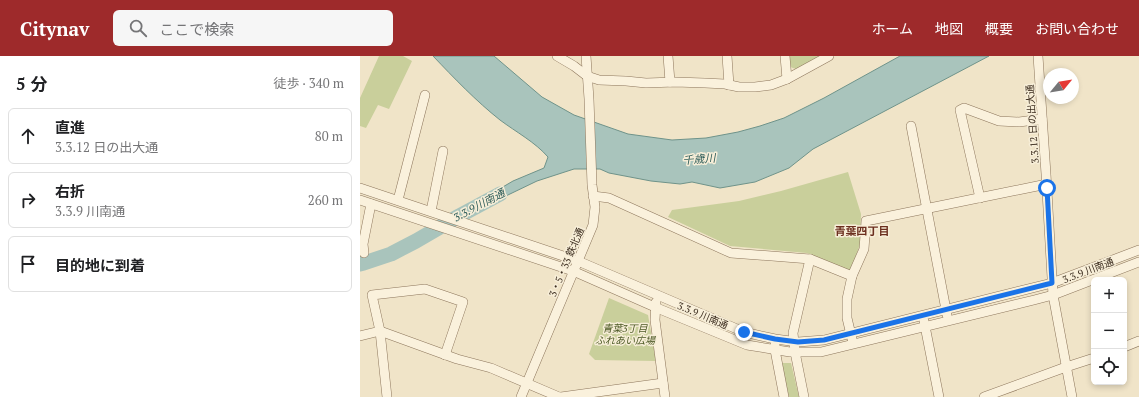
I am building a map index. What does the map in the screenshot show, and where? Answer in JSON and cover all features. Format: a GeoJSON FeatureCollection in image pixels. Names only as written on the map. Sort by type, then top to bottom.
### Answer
{"type":"FeatureCollection","features":[{"type":"Feature","properties":{"kind":"street"},"geometry":{"type":"LineString","coordinates":[[557,56],[587,76],[599,80],[626,80],[646,83],[670,82],[729,85],[739,87],[771,85],[786,79],[829,56]]}},
{"type":"Feature","properties":{"kind":"street","name":"3・5・33 鉄北通"},"geometry":{"type":"LineString","coordinates":[[521,397],[593,225],[595,207],[592,185],[586,56]]}},
{"type":"Feature","properties":{"kind":"street"},"geometry":{"type":"LineString","coordinates":[[668,56],[670,82]]}},
{"type":"Feature","properties":{"kind":"street"},"geometry":{"type":"LineString","coordinates":[[727,56],[729,85]]}},
{"type":"Feature","properties":{"kind":"street"},"geometry":{"type":"LineString","coordinates":[[785,56],[786,79]]}},
{"type":"Feature","properties":{"kind":"street","name":"3.3.12 日の出大通"},"geometry":{"type":"LineString","coordinates":[[1038,60],[1053,295],[1072,397]]}},
{"type":"Feature","properties":{"kind":"street"},"geometry":{"type":"LineString","coordinates":[[398,200],[425,95]]}},
{"type":"Feature","properties":{"kind":"street"},"geometry":{"type":"LineString","coordinates":[[980,198],[960,110],[964,108],[999,121],[1020,122],[1042,119]]}},
{"type":"Feature","properties":{"kind":"street"},"geometry":{"type":"LineString","coordinates":[[911,126],[948,321]]}},
{"type":"Feature","properties":{"kind":"street"},"geometry":{"type":"LineString","coordinates":[[360,188],[431,211],[443,151]]}},
{"type":"Feature","properties":{"kind":"street"},"geometry":{"type":"LineString","coordinates":[[853,344],[847,318],[847,299],[852,276],[864,249],[866,221],[1047,184]]}},
{"type":"Feature","properties":{"kind":"street"},"geometry":{"type":"LineString","coordinates":[[593,196],[609,198],[731,253],[810,259],[852,276]]}},
{"type":"Feature","properties":{"kind":"street"},"geometry":{"type":"LineString","coordinates":[[360,200],[371,204],[363,244],[364,253]]}},
{"type":"Feature","properties":{"kind":"street","name":"3.3.9 川南通"},"geometry":{"type":"LineString","coordinates":[[371,204],[573,271],[656,308],[747,345],[795,352],[821,352],[1053,295],[1139,262]]}},
{"type":"Feature","properties":{"kind":"street","name":"3.3.9 川南通"},"geometry":{"type":"LineString","coordinates":[[431,211],[578,261],[744,332],[794,342],[824,340],[1052,283],[1139,250]]}},
{"type":"Feature","properties":{"kind":"street"},"geometry":{"type":"LineString","coordinates":[[804,397],[795,352],[793,333],[810,259]]}},
{"type":"Feature","properties":{"kind":"street"},"geometry":{"type":"LineString","coordinates":[[387,397],[380,331],[372,295],[425,289],[463,302],[445,355]]}},
{"type":"Feature","properties":{"kind":"street"},"geometry":{"type":"LineString","coordinates":[[656,295],[656,320],[665,397]]}},
{"type":"Feature","properties":{"kind":"street"},"geometry":{"type":"LineString","coordinates":[[923,315],[940,397]]}},
{"type":"Feature","properties":{"kind":"street"},"geometry":{"type":"LineString","coordinates":[[360,336],[380,331],[457,359],[491,368],[560,397],[664,383]]}},
{"type":"Feature","properties":{"kind":"street"},"geometry":{"type":"LineString","coordinates":[[775,339],[775,350],[784,397]]}},
{"type":"Feature","properties":{"kind":"street"},"geometry":{"type":"LineString","coordinates":[[1127,346],[1139,341]]}},
{"type":"Feature","properties":{"kind":"street"},"geometry":{"type":"LineString","coordinates":[[984,397],[1091,359]]}},
{"type":"Feature","properties":{"kind":"green space"},"geometry":{"type":"Polygon","coordinates":[[[379,56],[403,56],[412,61],[389,109],[378,105],[366,128],[360,126],[360,98],[379,56]]]}},
{"type":"Feature","properties":{"kind":"green space"},"geometry":{"type":"Polygon","coordinates":[[[790,56],[821,56],[796,69],[790,67],[790,56]]]}},
{"type":"Feature","properties":{"kind":"green space"},"geometry":{"type":"Polygon","coordinates":[[[848,172],[861,214],[860,244],[851,271],[807,253],[730,246],[668,217],[672,210],[739,201],[848,172]]]}},
{"type":"Feature","properties":{"kind":"green space","name":"青葉3丁目 ふれあい広場"},"geometry":{"type":"Polygon","coordinates":[[[609,298],[648,315],[656,361],[595,360],[589,354],[609,298]]]}},
{"type":"Feature","properties":{"kind":"green space"},"geometry":{"type":"Polygon","coordinates":[[[781,363],[791,363],[799,397],[789,397],[781,363]]]}},
{"type":"Feature","properties":{"kind":"water","name":"千歳川"},"geometry":{"type":"Polygon","coordinates":[[[433,56],[494,56],[542,97],[574,115],[628,134],[672,140],[706,138],[738,132],[784,118],[824,98],[900,56],[989,56],[813,149],[789,168],[755,182],[720,188],[692,182],[680,184],[651,181],[609,173],[600,169],[574,169],[537,181],[485,206],[479,201],[513,181],[544,168],[548,157],[531,142],[482,105],[433,56]]]}},
{"type":"Feature","properties":{"kind":"waterway","name":"3.3.9川南通"},"geometry":{"type":"LineString","coordinates":[[360,264],[391,254],[500,194]]}},
{"type":"Feature","properties":{"kind":"district","name":"青葉四丁目"},"geometry":{"type":"Point","coordinates":[862,231]}},
{"type":"Feature","properties":{"kind":"route"},"geometry":{"type":"LineString","coordinates":[[744,332],[757,336],[798,342],[824,340],[1052,283],[1047,188]]}}]}
